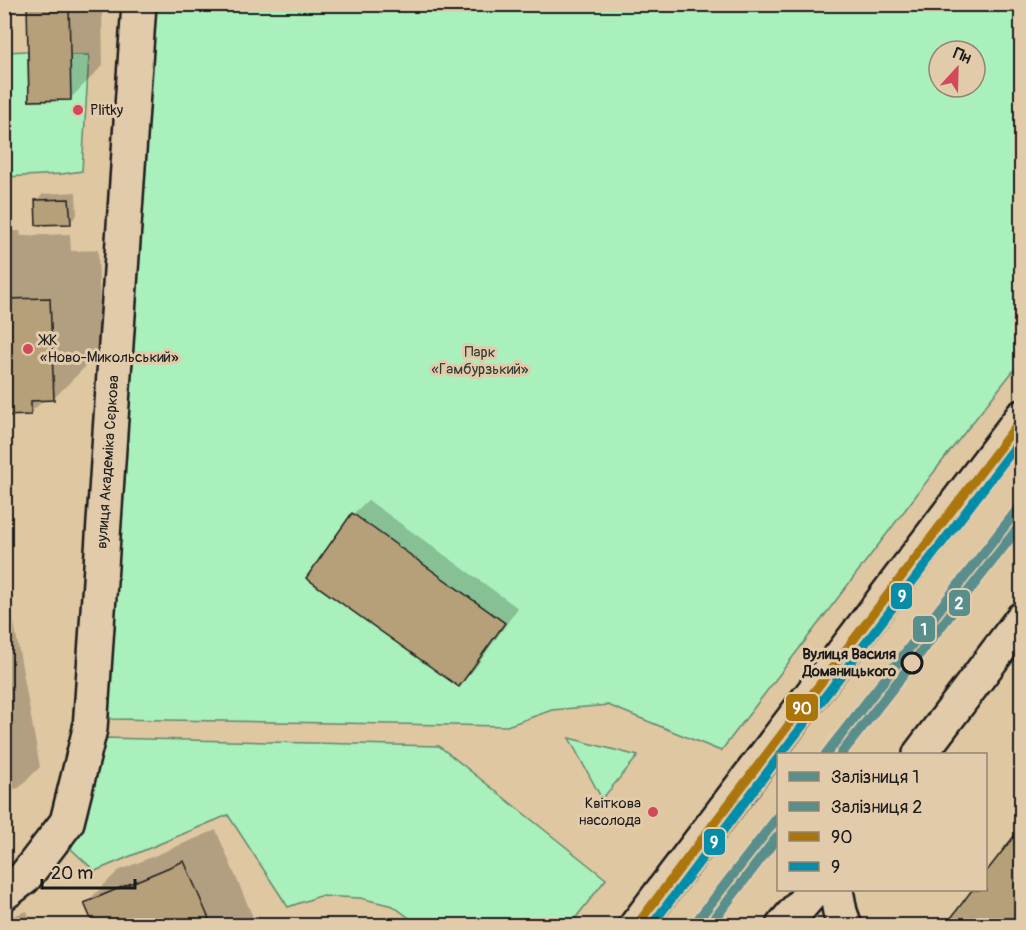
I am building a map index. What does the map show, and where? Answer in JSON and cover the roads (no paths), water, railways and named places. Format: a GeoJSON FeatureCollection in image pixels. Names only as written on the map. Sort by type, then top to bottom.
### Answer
{"type":"FeatureCollection","features":[{"type":"Feature","properties":{"kind":"street","name":"вулиця Академіка Сєркова"},"geometry":{"type":"LineString","coordinates":[[4,893],[24,878],[67,822],[90,729],[139,4]]}},
{"type":"Feature","properties":{"kind":"street"},"geometry":{"type":"LineString","coordinates":[[636,926],[1022,417]]}},
{"type":"Feature","properties":{"kind":"street"},"geometry":{"type":"LineString","coordinates":[[921,753],[1022,619]]}},
{"type":"Feature","properties":{"kind":"street"},"geometry":{"type":"LineString","coordinates":[[783,926],[813,891]]}},
{"type":"Feature","properties":{"kind":"street"},"geometry":{"type":"LineString","coordinates":[[836,891],[845,926]]}},
{"type":"Feature","properties":{"kind":"rail line","name":"1"},"geometry":{"type":"LineString","coordinates":[[827,753],[1022,504]]}},
{"type":"Feature","properties":{"kind":"rail line","name":"2"},"geometry":{"type":"LineString","coordinates":[[842,753],[1022,523]]}},
{"type":"Feature","properties":{"kind":"rail line","name":"1"},"geometry":{"type":"LineString","coordinates":[[693,926],[777,818]]}},
{"type":"Feature","properties":{"kind":"rail line","name":"2"},"geometry":{"type":"LineString","coordinates":[[709,926],[777,837]]}},
{"type":"Feature","properties":{"kind":"place","name":"Plitky"},"geometry":{"type":"Point","coordinates":[78,110]}},
{"type":"Feature","properties":{"kind":"place","name":"ЖК «Ново-Микольський»"},"geometry":{"type":"Point","coordinates":[28,349]}},
{"type":"Feature","properties":{"kind":"place","name":"Вулиця Василя Доманицького"},"geometry":{"type":"Point","coordinates":[912,663]}},
{"type":"Feature","properties":{"kind":"place","name":"Квіткова насолода"},"geometry":{"type":"Point","coordinates":[653,812]}},
{"type":"Feature","properties":{"kind":"park label","name":"Парк «Гамбурзький»"},"geometry":{"type":"Point","coordinates":[480,360]}}]}
